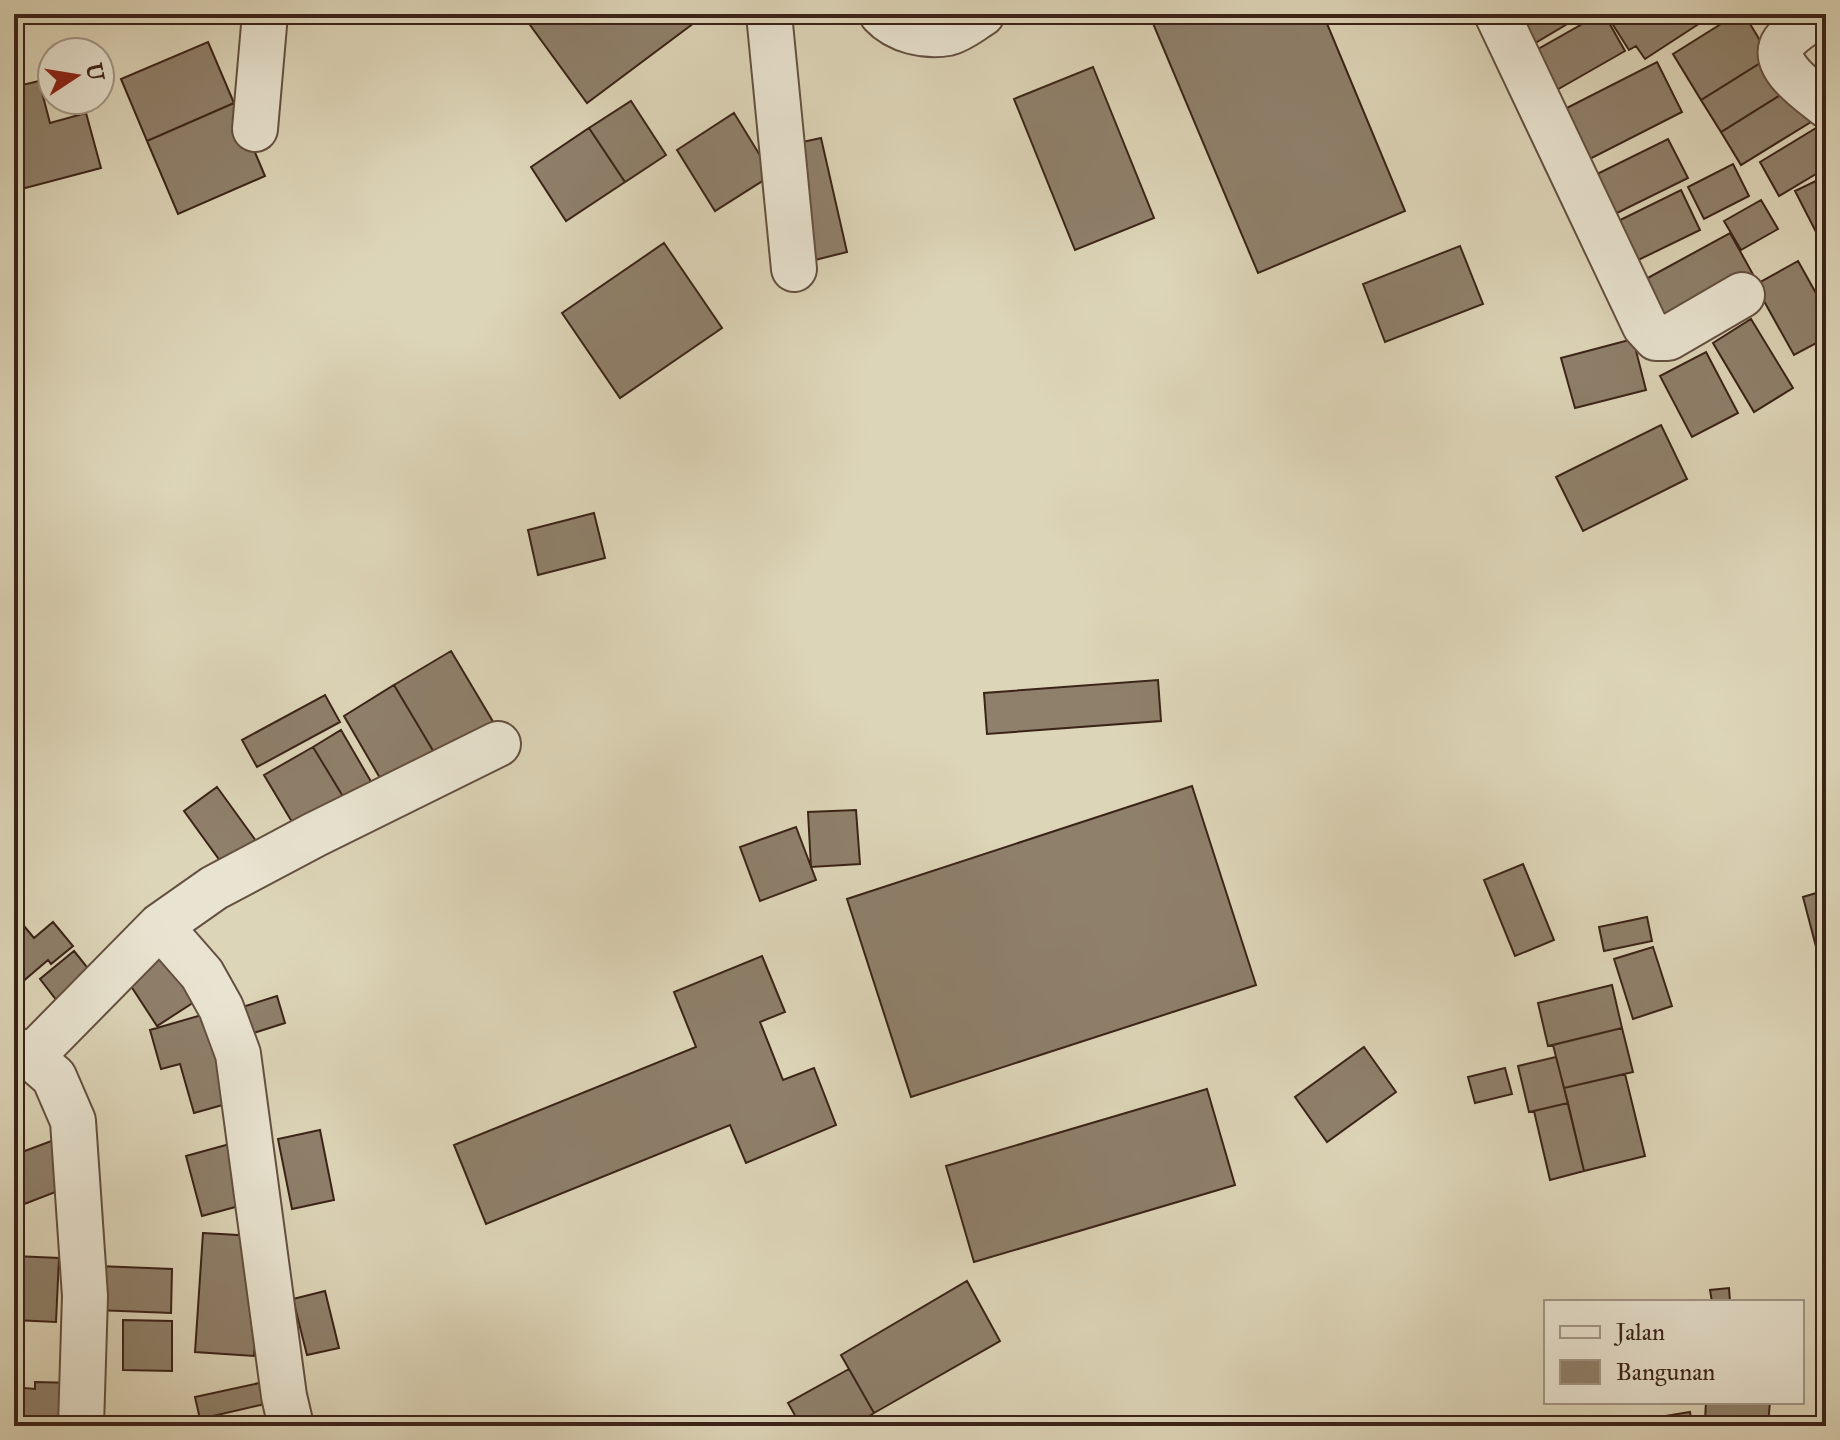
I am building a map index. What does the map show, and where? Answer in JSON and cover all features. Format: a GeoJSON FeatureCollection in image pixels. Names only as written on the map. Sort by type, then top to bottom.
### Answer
{"type":"FeatureCollection","features":[{"type":"Feature","properties":{"kind":"street"},"geometry":{"type":"LineString","coordinates":[[255,129],[265,14]]}},
{"type":"Feature","properties":{"kind":"street"},"geometry":{"type":"LineString","coordinates":[[769,14],[794,269]]}},
{"type":"Feature","properties":{"kind":"street"},"geometry":{"type":"LineString","coordinates":[[882,14],[907,30],[922,34],[951,32],[982,14]]}},
{"type":"Feature","properties":{"kind":"street"},"geometry":{"type":"LineString","coordinates":[[1497,14],[1645,326],[1656,338],[1668,338],[1742,295]]}},
{"type":"Feature","properties":{"kind":"street"},"geometry":{"type":"LineString","coordinates":[[1818,14],[1786,40],[1781,48],[1781,57],[1790,74],[1826,105]]}},
{"type":"Feature","properties":{"kind":"street"},"geometry":{"type":"LineString","coordinates":[[81,1426],[85,1296],[73,1121],[54,1077],[22,1053],[160,926],[214,888],[498,744]]}},
{"type":"Feature","properties":{"kind":"street"},"geometry":{"type":"LineString","coordinates":[[160,926],[202,974],[221,1008],[238,1054],[284,1396],[291,1426]]}},
{"type":"Feature","properties":{"kind":"building"},"geometry":{"type":"Polygon","coordinates":[[[168,14],[198,14],[172,24],[168,14]]]}},
{"type":"Feature","properties":{"kind":"building"},"geometry":{"type":"Polygon","coordinates":[[[522,14],[706,14],[587,103],[522,14]]]}},
{"type":"Feature","properties":{"kind":"building"},"geometry":{"type":"Polygon","coordinates":[[[1149,14],[1323,14],[1405,211],[1258,273],[1149,14]]]}},
{"type":"Feature","properties":{"kind":"building"},"geometry":{"type":"Polygon","coordinates":[[[1505,14],[1584,14],[1525,49],[1505,14]]]}},
{"type":"Feature","properties":{"kind":"building"},"geometry":{"type":"Polygon","coordinates":[[[1604,14],[1625,51],[1548,95],[1526,56],[1604,14]]]}},
{"type":"Feature","properties":{"kind":"building"},"geometry":{"type":"Polygon","coordinates":[[[1606,14],[1714,14],[1645,59],[1636,46],[1629,50],[1606,14]]]}},
{"type":"Feature","properties":{"kind":"building"},"geometry":{"type":"Polygon","coordinates":[[[1737,14],[1744,14],[1770,57],[1701,100],[1673,54],[1737,14]]]}},
{"type":"Feature","properties":{"kind":"building"},"geometry":{"type":"Polygon","coordinates":[[[208,42],[234,103],[147,141],[121,79],[208,42]]]}},
{"type":"Feature","properties":{"kind":"building"},"geometry":{"type":"Polygon","coordinates":[[[1770,57],[1790,89],[1721,132],[1701,100],[1770,57]]]}},
{"type":"Feature","properties":{"kind":"building"},"geometry":{"type":"Polygon","coordinates":[[[1657,62],[1682,112],[1578,165],[1553,115],[1657,62]]]}},
{"type":"Feature","properties":{"kind":"building"},"geometry":{"type":"Polygon","coordinates":[[[1093,67],[1154,218],[1075,250],[1014,99],[1093,67]]]}},
{"type":"Feature","properties":{"kind":"building"},"geometry":{"type":"Polygon","coordinates":[[[36,82],[36,116],[48,116],[50,123],[87,116],[101,168],[14,191],[14,87],[36,82]]]}},
{"type":"Feature","properties":{"kind":"building"},"geometry":{"type":"Polygon","coordinates":[[[1790,89],[1811,122],[1741,165],[1721,132],[1790,89]]]}},
{"type":"Feature","properties":{"kind":"building"},"geometry":{"type":"Polygon","coordinates":[[[631,101],[666,155],[625,182],[589,128],[631,101]]]}},
{"type":"Feature","properties":{"kind":"building"},"geometry":{"type":"Polygon","coordinates":[[[234,103],[265,176],[178,214],[147,141],[234,103]]]}},
{"type":"Feature","properties":{"kind":"building"},"geometry":{"type":"Polygon","coordinates":[[[734,113],[772,175],[715,211],[677,150],[734,113]]]}},
{"type":"Feature","properties":{"kind":"building"},"geometry":{"type":"Polygon","coordinates":[[[1826,122],[1826,168],[1779,196],[1760,162],[1826,122]]]}},
{"type":"Feature","properties":{"kind":"building"},"geometry":{"type":"Polygon","coordinates":[[[589,128],[625,182],[566,221],[531,167],[589,128]]]}},
{"type":"Feature","properties":{"kind":"building"},"geometry":{"type":"Polygon","coordinates":[[[821,138],[847,252],[811,261],[784,146],[821,138]]]}},
{"type":"Feature","properties":{"kind":"building"},"geometry":{"type":"Polygon","coordinates":[[[1668,139],[1688,178],[1605,219],[1585,180],[1668,139]]]}},
{"type":"Feature","properties":{"kind":"building"},"geometry":{"type":"Polygon","coordinates":[[[1733,164],[1749,196],[1704,219],[1688,187],[1733,164]]]}},
{"type":"Feature","properties":{"kind":"building"},"geometry":{"type":"Polygon","coordinates":[[[1826,176],[1826,227],[1816,232],[1795,191],[1826,176]]]}},
{"type":"Feature","properties":{"kind":"building"},"geometry":{"type":"Polygon","coordinates":[[[1681,190],[1700,230],[1628,265],[1608,226],[1681,190]]]}},
{"type":"Feature","properties":{"kind":"building"},"geometry":{"type":"Polygon","coordinates":[[[1761,200],[1778,229],[1741,250],[1724,221],[1761,200]]]}},
{"type":"Feature","properties":{"kind":"building"},"geometry":{"type":"Polygon","coordinates":[[[1730,233],[1755,278],[1660,330],[1635,285],[1730,233]]]}},
{"type":"Feature","properties":{"kind":"building"},"geometry":{"type":"Polygon","coordinates":[[[664,243],[722,328],[620,398],[562,313],[664,243]]]}},
{"type":"Feature","properties":{"kind":"building"},"geometry":{"type":"Polygon","coordinates":[[[1460,246],[1483,304],[1385,342],[1363,284],[1460,246]]]}},
{"type":"Feature","properties":{"kind":"building"},"geometry":{"type":"Polygon","coordinates":[[[1798,261],[1826,311],[1826,338],[1794,355],[1755,285],[1798,261]]]}},
{"type":"Feature","properties":{"kind":"building"},"geometry":{"type":"Polygon","coordinates":[[[1751,319],[1793,388],[1754,412],[1713,343],[1751,319]]]}},
{"type":"Feature","properties":{"kind":"building"},"geometry":{"type":"Polygon","coordinates":[[[1633,339],[1646,390],[1575,408],[1561,358],[1633,339]]]}},
{"type":"Feature","properties":{"kind":"building"},"geometry":{"type":"Polygon","coordinates":[[[1706,352],[1738,413],[1692,437],[1660,376],[1706,352]]]}},
{"type":"Feature","properties":{"kind":"building"},"geometry":{"type":"Polygon","coordinates":[[[1661,425],[1687,479],[1583,531],[1556,477],[1661,425]]]}},
{"type":"Feature","properties":{"kind":"building"},"geometry":{"type":"Polygon","coordinates":[[[594,513],[605,558],[538,575],[528,530],[594,513]]]}},
{"type":"Feature","properties":{"kind":"building"},"geometry":{"type":"Polygon","coordinates":[[[451,651],[495,725],[438,759],[394,685],[451,651]]]}},
{"type":"Feature","properties":{"kind":"building"},"geometry":{"type":"Polygon","coordinates":[[[1158,680],[1161,721],[987,734],[984,693],[1158,680]]]}},
{"type":"Feature","properties":{"kind":"building"},"geometry":{"type":"Polygon","coordinates":[[[394,685],[438,759],[387,790],[344,716],[394,685]]]}},
{"type":"Feature","properties":{"kind":"building"},"geometry":{"type":"Polygon","coordinates":[[[325,695],[340,722],[257,767],[242,740],[325,695]]]}},
{"type":"Feature","properties":{"kind":"building"},"geometry":{"type":"Polygon","coordinates":[[[341,730],[377,792],[350,808],[313,747],[341,730]]]}},
{"type":"Feature","properties":{"kind":"building"},"geometry":{"type":"Polygon","coordinates":[[[313,747],[350,808],[301,837],[264,775],[313,747]]]}},
{"type":"Feature","properties":{"kind":"building"},"geometry":{"type":"Polygon","coordinates":[[[1192,786],[1256,985],[911,1097],[847,899],[1192,786]]]}},
{"type":"Feature","properties":{"kind":"building"},"geometry":{"type":"Polygon","coordinates":[[[217,787],[259,845],[226,869],[184,811],[217,787]]]}},
{"type":"Feature","properties":{"kind":"building"},"geometry":{"type":"Polygon","coordinates":[[[856,810],[860,864],[811,867],[808,812],[856,810]]]}},
{"type":"Feature","properties":{"kind":"building"},"geometry":{"type":"Polygon","coordinates":[[[796,827],[816,880],[760,901],[740,847],[796,827]]]}},
{"type":"Feature","properties":{"kind":"building"},"geometry":{"type":"Polygon","coordinates":[[[1523,864],[1554,940],[1515,956],[1484,880],[1523,864]]]}},
{"type":"Feature","properties":{"kind":"building"},"geometry":{"type":"Polygon","coordinates":[[[1826,890],[1826,960],[1820,962],[1803,897],[1826,890]]]}},
{"type":"Feature","properties":{"kind":"building"},"geometry":{"type":"Polygon","coordinates":[[[14,914],[34,938],[53,922],[73,946],[51,964],[48,960],[14,989],[14,914]]]}},
{"type":"Feature","properties":{"kind":"building"},"geometry":{"type":"Polygon","coordinates":[[[1647,917],[1652,941],[1604,951],[1599,927],[1647,917]]]}},
{"type":"Feature","properties":{"kind":"building"},"geometry":{"type":"Polygon","coordinates":[[[1653,947],[1672,1006],[1633,1019],[1614,959],[1653,947]]]}},
{"type":"Feature","properties":{"kind":"building"},"geometry":{"type":"Polygon","coordinates":[[[171,950],[202,997],[157,1026],[127,980],[171,950]]]}},
{"type":"Feature","properties":{"kind":"building"},"geometry":{"type":"Polygon","coordinates":[[[74,951],[95,977],[61,1006],[40,979],[74,951]]]}},
{"type":"Feature","properties":{"kind":"building"},"geometry":{"type":"Polygon","coordinates":[[[762,956],[785,1012],[760,1022],[783,1080],[814,1068],[836,1125],[746,1163],[730,1125],[486,1224],[454,1145],[696,1047],[674,992],[762,956]]]}},
{"type":"Feature","properties":{"kind":"building"},"geometry":{"type":"Polygon","coordinates":[[[1612,985],[1622,1028],[1548,1046],[1538,1003],[1612,985]]]}},
{"type":"Feature","properties":{"kind":"building"},"geometry":{"type":"Polygon","coordinates":[[[277,996],[285,1023],[241,1037],[233,1010],[277,996]]]}},
{"type":"Feature","properties":{"kind":"building"},"geometry":{"type":"Polygon","coordinates":[[[219,1010],[244,1099],[194,1113],[180,1064],[161,1069],[150,1030],[219,1010]]]}},
{"type":"Feature","properties":{"kind":"building"},"geometry":{"type":"Polygon","coordinates":[[[1622,1028],[1633,1072],[1564,1088],[1553,1045],[1622,1028]]]}},
{"type":"Feature","properties":{"kind":"building"},"geometry":{"type":"Polygon","coordinates":[[[1364,1047],[1396,1092],[1327,1142],[1295,1097],[1364,1047]]]}},
{"type":"Feature","properties":{"kind":"building"},"geometry":{"type":"Polygon","coordinates":[[[1556,1057],[1568,1103],[1529,1112],[1518,1066],[1556,1057]]]}},
{"type":"Feature","properties":{"kind":"building"},"geometry":{"type":"Polygon","coordinates":[[[1505,1068],[1512,1094],[1475,1103],[1468,1077],[1505,1068]]]}},
{"type":"Feature","properties":{"kind":"building"},"geometry":{"type":"Polygon","coordinates":[[[1625,1074],[1645,1156],[1584,1171],[1564,1088],[1625,1074]]]}},
{"type":"Feature","properties":{"kind":"building"},"geometry":{"type":"Polygon","coordinates":[[[1207,1089],[1235,1185],[974,1262],[946,1166],[1207,1089]]]}},
{"type":"Feature","properties":{"kind":"building"},"geometry":{"type":"Polygon","coordinates":[[[1568,1103],[1584,1171],[1550,1180],[1534,1111],[1568,1103]]]}},
{"type":"Feature","properties":{"kind":"building"},"geometry":{"type":"Polygon","coordinates":[[[320,1130],[334,1200],[292,1209],[278,1139],[320,1130]]]}},
{"type":"Feature","properties":{"kind":"building"},"geometry":{"type":"Polygon","coordinates":[[[54,1140],[71,1186],[14,1208],[14,1155],[54,1140]]]}},
{"type":"Feature","properties":{"kind":"building"},"geometry":{"type":"Polygon","coordinates":[[[237,1142],[254,1202],[202,1216],[186,1156],[237,1142]]]}},
{"type":"Feature","properties":{"kind":"building"},"geometry":{"type":"Polygon","coordinates":[[[203,1233],[255,1236],[259,1282],[254,1356],[195,1352],[203,1233]]]}},
{"type":"Feature","properties":{"kind":"building"},"geometry":{"type":"Polygon","coordinates":[[[14,1256],[59,1258],[56,1322],[14,1320],[14,1256]]]}},
{"type":"Feature","properties":{"kind":"building"},"geometry":{"type":"Polygon","coordinates":[[[98,1266],[172,1269],[171,1313],[96,1310],[98,1266]]]}},
{"type":"Feature","properties":{"kind":"building"},"geometry":{"type":"Polygon","coordinates":[[[967,1281],[1000,1341],[874,1413],[841,1355],[967,1281]]]}},
{"type":"Feature","properties":{"kind":"building"},"geometry":{"type":"Polygon","coordinates":[[[1729,1288],[1730,1300],[1712,1300],[1710,1290],[1729,1288]]]}},
{"type":"Feature","properties":{"kind":"building"},"geometry":{"type":"Polygon","coordinates":[[[325,1291],[339,1348],[307,1355],[293,1299],[325,1291]]]}},
{"type":"Feature","properties":{"kind":"building"},"geometry":{"type":"Polygon","coordinates":[[[1826,1294],[1826,1331],[1816,1328],[1826,1294]]]}},
{"type":"Feature","properties":{"kind":"building"},"geometry":{"type":"Polygon","coordinates":[[[123,1320],[172,1321],[172,1371],[123,1370],[123,1320]]]}},
{"type":"Feature","properties":{"kind":"building"},"geometry":{"type":"Polygon","coordinates":[[[849,1369],[874,1413],[853,1426],[801,1426],[788,1403],[849,1369]]]}},
{"type":"Feature","properties":{"kind":"building"},"geometry":{"type":"Polygon","coordinates":[[[273,1380],[278,1401],[200,1419],[195,1397],[273,1380]]]}},
{"type":"Feature","properties":{"kind":"building"},"geometry":{"type":"Polygon","coordinates":[[[35,1382],[76,1383],[74,1426],[14,1426],[14,1387],[35,1389],[35,1382]]]}},
{"type":"Feature","properties":{"kind":"building"},"geometry":{"type":"Polygon","coordinates":[[[1706,1404],[1770,1404],[1768,1424],[1705,1420],[1706,1404]]]}},
{"type":"Feature","properties":{"kind":"building"},"geometry":{"type":"Polygon","coordinates":[[[1690,1412],[1692,1426],[1648,1426],[1647,1419],[1690,1412]]]}},
{"type":"Feature","properties":{"kind":"building"},"geometry":{"type":"Polygon","coordinates":[[[187,1420],[188,1426],[131,1426],[187,1420]]]}},
{"type":"Feature","properties":{"kind":"building"},"geometry":{"type":"Polygon","coordinates":[[[1705,1420],[1768,1424],[1768,1426],[1704,1426],[1705,1420]]]}}]}
